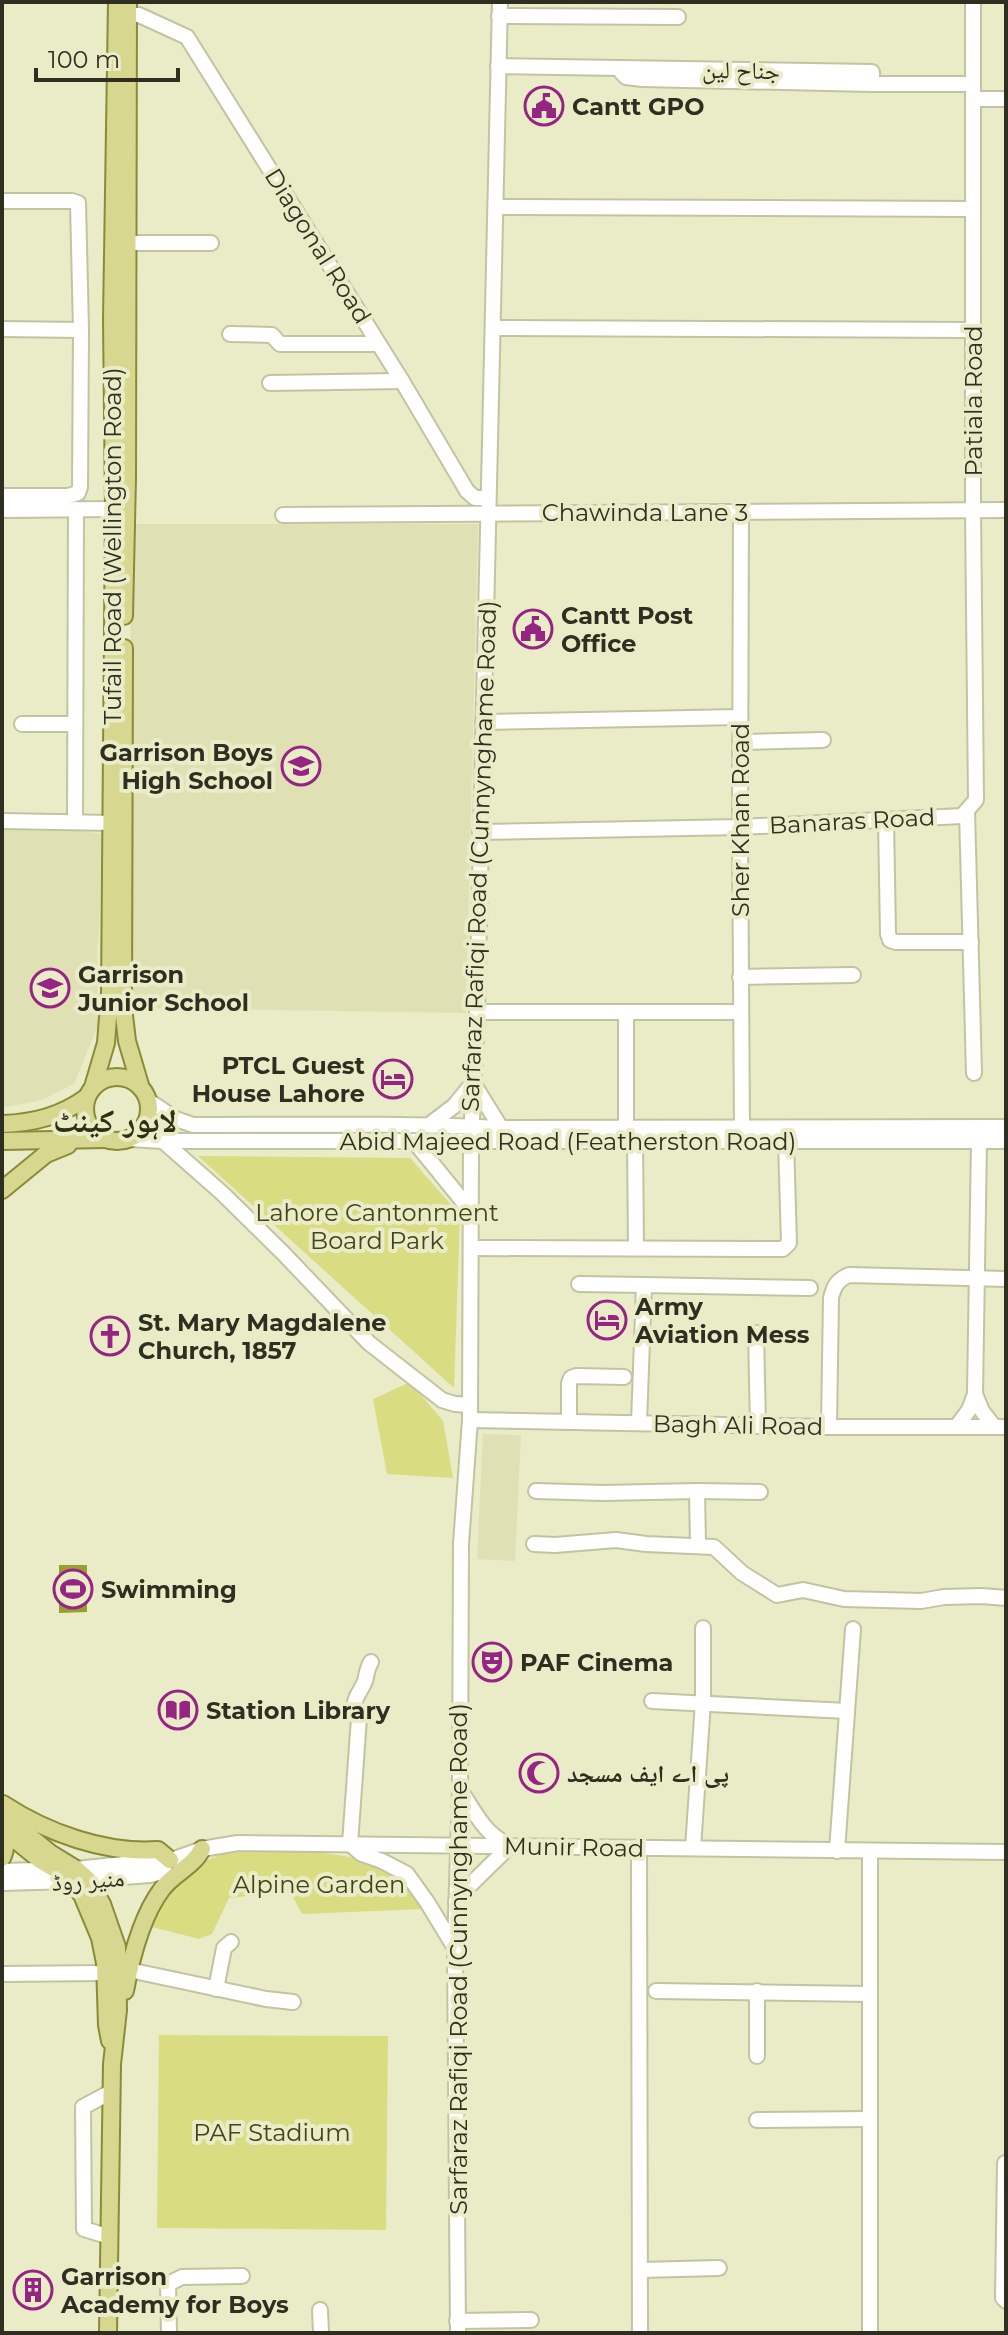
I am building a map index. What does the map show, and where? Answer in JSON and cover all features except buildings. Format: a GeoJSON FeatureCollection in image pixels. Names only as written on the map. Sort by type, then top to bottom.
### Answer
{"type":"FeatureCollection","features":[{"type":"Feature","properties":{"kind":"main road","name":"Tufail Road (Wellington Road)"},"geometry":{"type":"LineString","coordinates":[[90,1092],[105,1050],[109,1019],[114,509],[112,320],[117,2]]}},
{"type":"Feature","properties":{"kind":"main road","name":"Tufail Road (Wellington Road)"},"geometry":{"type":"LineString","coordinates":[[128,9],[123,1007],[127,1041],[140,1085]]}},
{"type":"Feature","properties":{"kind":"main road"},"geometry":{"type":"LineString","coordinates":[[2,1124],[19,1124],[50,1117],[65,1111],[101,1081],[121,1077],[140,1085],[149,1101],[150,1112],[146,1124],[129,1139],[2,1141]]}},
{"type":"Feature","properties":{"kind":"main road"},"geometry":{"type":"LineString","coordinates":[[90,1092],[84,1110],[87,1122],[94,1132],[105,1139]]}},
{"type":"Feature","properties":{"kind":"main road"},"geometry":{"type":"LineString","coordinates":[[2,1190],[46,1154],[77,1141]]}},
{"type":"Feature","properties":{"kind":"main road"},"geometry":{"type":"LineString","coordinates":[[2,1803],[20,1815],[80,1839],[117,1849],[158,1850],[168,1861]]}},
{"type":"Feature","properties":{"kind":"main road"},"geometry":{"type":"LineString","coordinates":[[2,1814],[78,1877],[102,1904],[117,1947],[118,2010],[111,2092],[108,2333]]}},
{"type":"Feature","properties":{"kind":"main road"},"geometry":{"type":"LineString","coordinates":[[2,1830],[40,1860],[78,1877]]}},
{"type":"Feature","properties":{"kind":"main road"},"geometry":{"type":"LineString","coordinates":[[2,1830],[6,1851],[2,1858]]}},
{"type":"Feature","properties":{"kind":"main road"},"geometry":{"type":"LineString","coordinates":[[118,2010],[144,1924],[162,1888],[198,1858],[202,1849]]}},
{"type":"Feature","properties":{"kind":"main road"},"geometry":{"type":"LineString","coordinates":[[78,1877],[100,1938],[112,2055]]}},
{"type":"Feature","properties":{"kind":"street","name":"Patiala Road"},"geometry":{"type":"LineString","coordinates":[[973,2],[971,942],[974,1073]]}},
{"type":"Feature","properties":{"kind":"street","name":"Diagonal Road"},"geometry":{"type":"LineString","coordinates":[[128,9],[187,37],[402,381],[467,491],[488,505]]}},
{"type":"Feature","properties":{"kind":"street"},"geometry":{"type":"LineString","coordinates":[[500,9],[678,17]]}},
{"type":"Feature","properties":{"kind":"street","name":"Sarfaraz Rafiqi Road (Cunnynghame Road)"},"geometry":{"type":"LineString","coordinates":[[458,2327],[455,1948],[460,1789],[461,1544],[470,1412],[471,1133],[477,1012],[500,9]]}},
{"type":"Feature","properties":{"kind":"street","name":"جناح لین"},"geometry":{"type":"LineString","coordinates":[[498,66],[622,68],[707,75],[872,72],[872,84],[973,92],[1006,99]]}},
{"type":"Feature","properties":{"kind":"street"},"geometry":{"type":"LineString","coordinates":[[2,201],[78,203],[81,326],[78,493],[68,496],[2,496]]}},
{"type":"Feature","properties":{"kind":"street"},"geometry":{"type":"LineString","coordinates":[[496,207],[973,209]]}},
{"type":"Feature","properties":{"kind":"street"},"geometry":{"type":"LineString","coordinates":[[127,243],[211,243]]}},
{"type":"Feature","properties":{"kind":"street"},"geometry":{"type":"LineString","coordinates":[[2,321],[81,326]]}},
{"type":"Feature","properties":{"kind":"street"},"geometry":{"type":"LineString","coordinates":[[2,329],[81,326]]}},
{"type":"Feature","properties":{"kind":"street"},"geometry":{"type":"LineString","coordinates":[[493,328],[973,330]]}},
{"type":"Feature","properties":{"kind":"street"},"geometry":{"type":"LineString","coordinates":[[230,334],[272,335],[280,344],[378,344]]}},
{"type":"Feature","properties":{"kind":"street"},"geometry":{"type":"LineString","coordinates":[[270,383],[402,381]]}},
{"type":"Feature","properties":{"kind":"street","name":"Chawinda Lane 3"},"geometry":{"type":"LineString","coordinates":[[283,515],[488,505],[741,512],[1006,510]]}},
{"type":"Feature","properties":{"kind":"street"},"geometry":{"type":"LineString","coordinates":[[75,821],[76,509]]}},
{"type":"Feature","properties":{"kind":"street"},"geometry":{"type":"LineString","coordinates":[[2,510],[114,509]]}},
{"type":"Feature","properties":{"kind":"street","name":"Sher Khan Road"},"geometry":{"type":"LineString","coordinates":[[741,512],[742,1128]]}},
{"type":"Feature","properties":{"kind":"street"},"geometry":{"type":"LineString","coordinates":[[483,722],[740,717]]}},
{"type":"Feature","properties":{"kind":"street"},"geometry":{"type":"LineString","coordinates":[[22,724],[75,724]]}},
{"type":"Feature","properties":{"kind":"street"},"geometry":{"type":"LineString","coordinates":[[741,742],[823,740]]}},
{"type":"Feature","properties":{"kind":"street","name":"Banaras Road"},"geometry":{"type":"LineString","coordinates":[[480,832],[740,827],[962,816],[972,805]]}},
{"type":"Feature","properties":{"kind":"street"},"geometry":{"type":"LineString","coordinates":[[886,820],[890,940],[971,942]]}},
{"type":"Feature","properties":{"kind":"street"},"geometry":{"type":"LineString","coordinates":[[2,821],[112,823]]}},
{"type":"Feature","properties":{"kind":"street"},"geometry":{"type":"LineString","coordinates":[[740,977],[853,975]]}},
{"type":"Feature","properties":{"kind":"street"},"geometry":{"type":"LineString","coordinates":[[477,1012],[741,1012]]}},
{"type":"Feature","properties":{"kind":"street"},"geometry":{"type":"LineString","coordinates":[[626,1013],[626,1127]]}},
{"type":"Feature","properties":{"kind":"street"},"geometry":{"type":"LineString","coordinates":[[429,1125],[454,1106],[473,1083],[501,1128]]}},
{"type":"Feature","properties":{"kind":"street","name":"Abid Majeed Road (Featherston Road)"},"geometry":{"type":"LineString","coordinates":[[149,1101],[176,1119],[193,1125],[429,1125],[471,1133],[635,1140],[718,1134],[742,1128],[1006,1127]]}},
{"type":"Feature","properties":{"kind":"street","name":"Abid Majeed Road (Featherston Road)"},"geometry":{"type":"LineString","coordinates":[[129,1139],[414,1141],[501,1128],[626,1127],[786,1141],[1006,1141]]}},
{"type":"Feature","properties":{"kind":"street"},"geometry":{"type":"LineString","coordinates":[[635,1140],[636,1248]]}},
{"type":"Feature","properties":{"kind":"street","name":"Bagh Ali Road"},"geometry":{"type":"LineString","coordinates":[[163,1141],[263,1233],[369,1343],[442,1400],[470,1412],[569,1422],[829,1427],[999,1426]]}},
{"type":"Feature","properties":{"kind":"street"},"geometry":{"type":"LineString","coordinates":[[414,1141],[470,1210]]}},
{"type":"Feature","properties":{"kind":"street"},"geometry":{"type":"LineString","coordinates":[[471,1248],[783,1249],[789,1243],[786,1141]]}},
{"type":"Feature","properties":{"kind":"street"},"geometry":{"type":"LineString","coordinates":[[957,1426],[969,1410],[975,1394],[979,1141]]}},
{"type":"Feature","properties":{"kind":"street"},"geometry":{"type":"LineString","coordinates":[[829,1427],[831,1298],[839,1279],[849,1275],[1006,1279]]}},
{"type":"Feature","properties":{"kind":"street"},"geometry":{"type":"LineString","coordinates":[[579,1284],[810,1288]]}},
{"type":"Feature","properties":{"kind":"street"},"geometry":{"type":"LineString","coordinates":[[639,1423],[644,1285]]}},
{"type":"Feature","properties":{"kind":"street"},"geometry":{"type":"LineString","coordinates":[[756,1333],[758,1426]]}},
{"type":"Feature","properties":{"kind":"street"},"geometry":{"type":"LineString","coordinates":[[569,1422],[571,1378],[624,1377]]}},
{"type":"Feature","properties":{"kind":"street"},"geometry":{"type":"LineString","coordinates":[[975,1394],[982,1411],[999,1426]]}},
{"type":"Feature","properties":{"kind":"street"},"geometry":{"type":"LineString","coordinates":[[536,1491],[760,1492]]}},
{"type":"Feature","properties":{"kind":"street"},"geometry":{"type":"LineString","coordinates":[[697,1491],[698,1546]]}},
{"type":"Feature","properties":{"kind":"street"},"geometry":{"type":"LineString","coordinates":[[534,1544],[616,1540],[714,1547],[742,1573],[777,1595],[803,1590],[844,1599],[921,1601],[944,1597],[1006,1598]]}},
{"type":"Feature","properties":{"kind":"street"},"geometry":{"type":"LineString","coordinates":[[693,1848],[703,1702],[703,1628]]}},
{"type":"Feature","properties":{"kind":"street"},"geometry":{"type":"LineString","coordinates":[[837,1851],[853,1629]]}},
{"type":"Feature","properties":{"kind":"street"},"geometry":{"type":"LineString","coordinates":[[371,1662],[354,1707],[359,1718],[350,1844],[362,1854],[407,1874],[455,1948]]}},
{"type":"Feature","properties":{"kind":"street"},"geometry":{"type":"LineString","coordinates":[[652,1701],[847,1711]]}},
{"type":"Feature","properties":{"kind":"street"},"geometry":{"type":"LineString","coordinates":[[456,1902],[510,1846],[499,1841],[483,1826],[460,1789]]}},
{"type":"Feature","properties":{"kind":"street","name":"Munir Road"},"geometry":{"type":"LineString","coordinates":[[78,1877],[153,1861],[168,1861],[202,1849],[238,1843],[1006,1852]]}},
{"type":"Feature","properties":{"kind":"street"},"geometry":{"type":"LineString","coordinates":[[639,1849],[640,2333]]}},
{"type":"Feature","properties":{"kind":"street"},"geometry":{"type":"LineString","coordinates":[[870,1852],[870,2333]]}},
{"type":"Feature","properties":{"kind":"street"},"geometry":{"type":"LineString","coordinates":[[2,1871],[57,1870]]}},
{"type":"Feature","properties":{"kind":"street","name":"منیر روڈ"},"geometry":{"type":"LineString","coordinates":[[2,1883],[78,1877]]}},
{"type":"Feature","properties":{"kind":"street"},"geometry":{"type":"LineString","coordinates":[[216,1989],[224,1948],[231,1942]]}},
{"type":"Feature","properties":{"kind":"street"},"geometry":{"type":"LineString","coordinates":[[129,1970],[293,2002]]}},
{"type":"Feature","properties":{"kind":"street"},"geometry":{"type":"LineString","coordinates":[[2,1974],[105,1973]]}},
{"type":"Feature","properties":{"kind":"street"},"geometry":{"type":"LineString","coordinates":[[656,1991],[870,1994]]}},
{"type":"Feature","properties":{"kind":"street"},"geometry":{"type":"LineString","coordinates":[[757,1991],[757,2056]]}},
{"type":"Feature","properties":{"kind":"street"},"geometry":{"type":"LineString","coordinates":[[110,2237],[84,2229],[83,2107],[111,2092]]}},
{"type":"Feature","properties":{"kind":"street"},"geometry":{"type":"LineString","coordinates":[[757,2120],[870,2119]]}},
{"type":"Feature","properties":{"kind":"street"},"geometry":{"type":"LineString","coordinates":[[1005,2163],[1003,2298],[1006,2301]]}},
{"type":"Feature","properties":{"kind":"street"},"geometry":{"type":"LineString","coordinates":[[640,2270],[719,2268]]}},
{"type":"Feature","properties":{"kind":"street"},"geometry":{"type":"LineString","coordinates":[[169,2333],[168,2284],[182,2277],[242,2276]]}},
{"type":"Feature","properties":{"kind":"street"},"geometry":{"type":"LineString","coordinates":[[320,2310],[321,2333]]}},
{"type":"Feature","properties":{"kind":"street"},"geometry":{"type":"LineString","coordinates":[[458,2327],[531,2320]]}},
{"type":"Feature","properties":{"kind":"shaded area","name":"Garrison Boys High School"},"geometry":{"type":"Polygon","coordinates":[[[131,524],[478,524],[466,1013],[128,1008],[131,524]]]}},
{"type":"Feature","properties":{"kind":"shaded area","name":"Garrison Junior School"},"geometry":{"type":"Polygon","coordinates":[[[60,825],[71,830],[102,834],[97,950],[98,1025],[74,1084],[41,1100],[2,1108],[2,826],[60,825]]]}},
{"type":"Feature","properties":{"kind":"shaded area"},"geometry":{"type":"Polygon","coordinates":[[[483,1434],[521,1435],[515,1561],[477,1559],[483,1434]]]}},
{"type":"Feature","properties":{"kind":"shaded area","name":"Swimming"},"geometry":{"type":"Polygon","coordinates":[[[59,1565],[87,1565],[87,1612],[59,1613],[59,1565]]]}},
{"type":"Feature","properties":{"kind":"green space","name":"Lahore Cantonment Board Park"},"geometry":{"type":"Polygon","coordinates":[[[198,1156],[410,1158],[460,1215],[454,1388],[198,1156]]]}},
{"type":"Feature","properties":{"kind":"green space"},"geometry":{"type":"Polygon","coordinates":[[[410,1382],[443,1421],[453,1478],[387,1474],[373,1399],[410,1382]]]}},
{"type":"Feature","properties":{"kind":"green space","name":"Alpine Garden"},"geometry":{"type":"Polygon","coordinates":[[[284,1850],[332,1854],[379,1865],[406,1882],[423,1909],[302,1914],[290,1891],[229,1898],[212,1934],[199,1939],[152,1927],[174,1889],[193,1869],[205,1862],[239,1851],[284,1850]]]}},
{"type":"Feature","properties":{"kind":"green space","name":"PAF Stadium"},"geometry":{"type":"Polygon","coordinates":[[[159,2035],[388,2036],[386,2230],[157,2228],[159,2035]]]}},
{"type":"Feature","properties":{"kind":"place","name":"Cantt GPO"},"geometry":{"type":"Point","coordinates":[544,106]}},
{"type":"Feature","properties":{"kind":"place","name":"Cantt Post Office"},"geometry":{"type":"Point","coordinates":[533,629]}},
{"type":"Feature","properties":{"kind":"place","name":"Garrison Boys High School"},"geometry":{"type":"Point","coordinates":[301,766]}},
{"type":"Feature","properties":{"kind":"place","name":"Garrison Junior School"},"geometry":{"type":"Point","coordinates":[50,988]}},
{"type":"Feature","properties":{"kind":"place","name":"PTCL Guest House Lahore"},"geometry":{"type":"Point","coordinates":[393,1079]}},
{"type":"Feature","properties":{"kind":"place","name":"Army Aviation Mess"},"geometry":{"type":"Point","coordinates":[607,1320]}},
{"type":"Feature","properties":{"kind":"place","name":"St. Mary Magdalene Church, 1857"},"geometry":{"type":"Point","coordinates":[110,1336]}},
{"type":"Feature","properties":{"kind":"place","name":"Swimming"},"geometry":{"type":"Point","coordinates":[73,1589]}},
{"type":"Feature","properties":{"kind":"place","name":"PAF Cinema"},"geometry":{"type":"Point","coordinates":[492,1662]}},
{"type":"Feature","properties":{"kind":"place","name":"Station Library"},"geometry":{"type":"Point","coordinates":[178,1710]}},
{"type":"Feature","properties":{"kind":"place","name":"پی اے ایف مسجد"},"geometry":{"type":"Point","coordinates":[539,1773]}},
{"type":"Feature","properties":{"kind":"place","name":"Garrison Academy for Boys"},"geometry":{"type":"Point","coordinates":[33,2290]}},
{"type":"Feature","properties":{"kind":"district","name":"لاہور کینٹ"},"geometry":{"type":"Point","coordinates":[115,1120]}}]}
